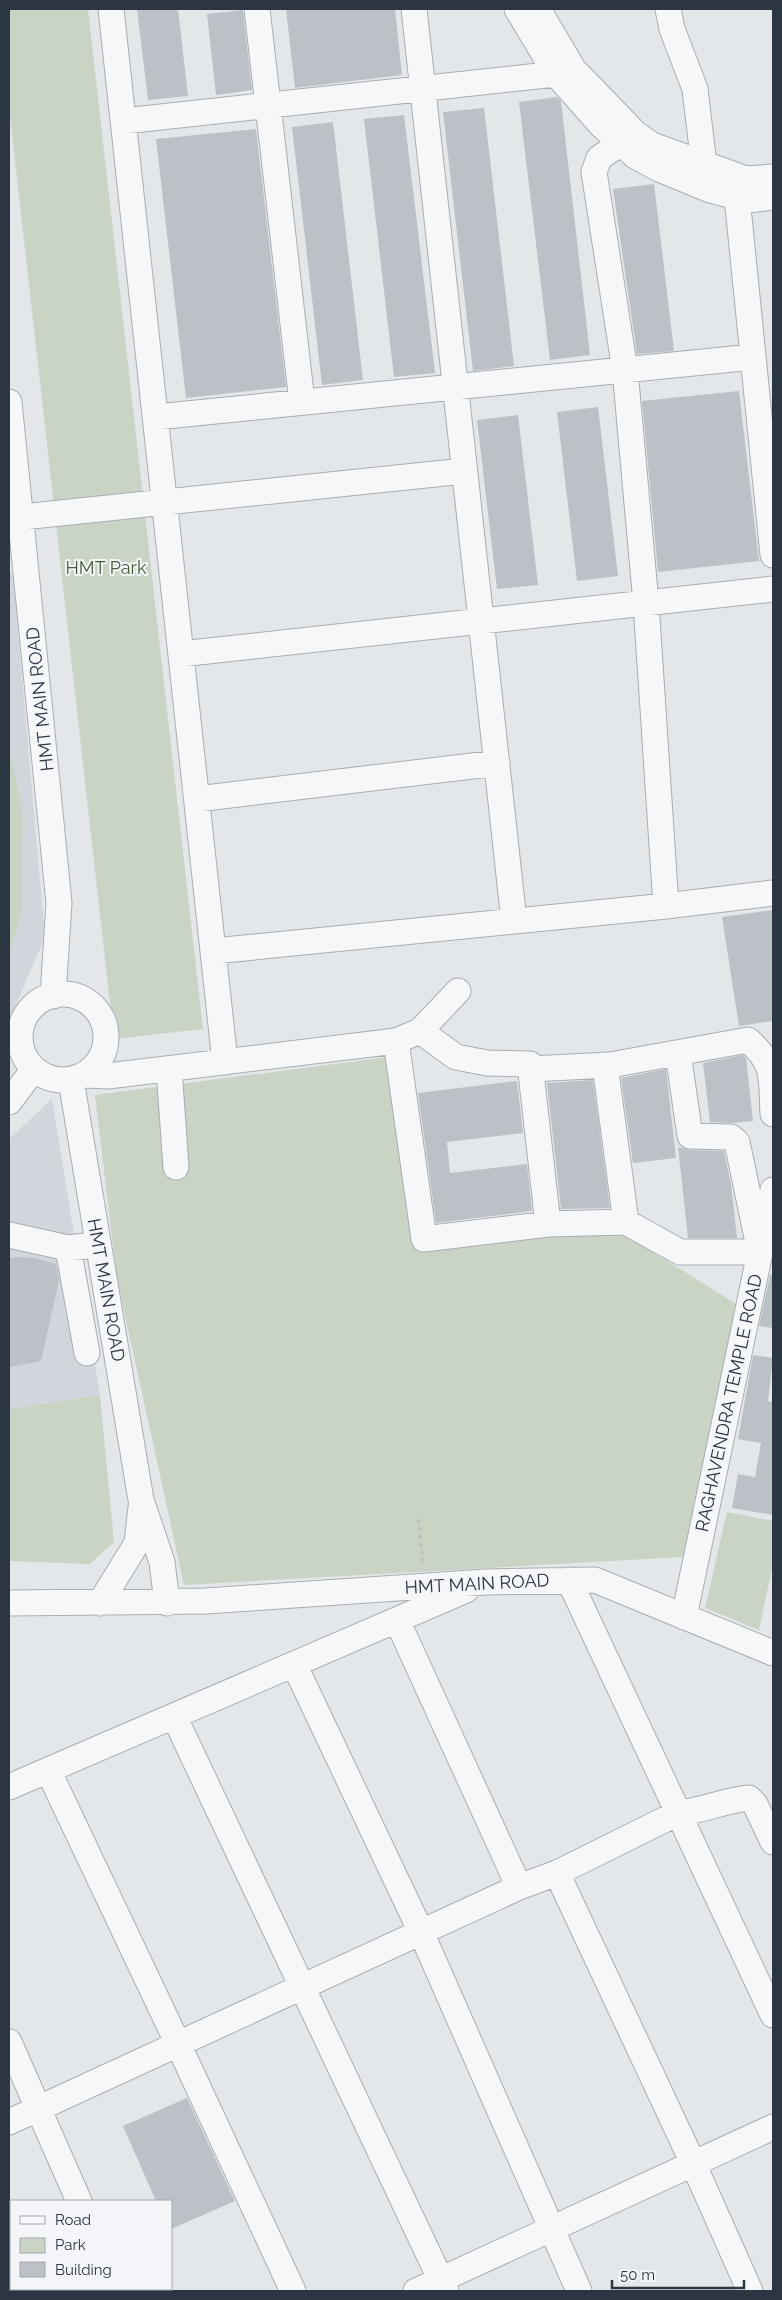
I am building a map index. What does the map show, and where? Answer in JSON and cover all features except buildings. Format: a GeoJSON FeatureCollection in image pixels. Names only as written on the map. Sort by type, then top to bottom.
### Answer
{"type":"FeatureCollection","features":[{"type":"Feature","properties":{"kind":"street"},"geometry":{"type":"LineString","coordinates":[[111,9],[225,1062]]}},
{"type":"Feature","properties":{"kind":"street"},"geometry":{"type":"LineString","coordinates":[[257,9],[302,402]]}},
{"type":"Feature","properties":{"kind":"street"},"geometry":{"type":"LineString","coordinates":[[414,9],[514,921]]}},
{"type":"Feature","properties":{"kind":"street"},"geometry":{"type":"LineString","coordinates":[[535,9],[563,69],[601,126],[635,156],[660,169],[710,190],[748,200],[773,197]]}},
{"type":"Feature","properties":{"kind":"street"},"geometry":{"type":"LineString","coordinates":[[668,9],[672,29],[696,89],[704,164]]}},
{"type":"Feature","properties":{"kind":"street"},"geometry":{"type":"LineString","coordinates":[[124,122],[422,90],[563,69]]}},
{"type":"Feature","properties":{"kind":"street"},"geometry":{"type":"LineString","coordinates":[[563,69],[652,146],[746,179],[773,177]]}},
{"type":"Feature","properties":{"kind":"street"},"geometry":{"type":"LineString","coordinates":[[621,143],[599,158],[594,172],[625,370],[646,603],[666,906]]}},
{"type":"Feature","properties":{"kind":"street"},"geometry":{"type":"LineString","coordinates":[[737,197],[773,556]]}},
{"type":"Feature","properties":{"kind":"street"},"geometry":{"type":"LineString","coordinates":[[156,416],[753,357]]}},
{"type":"Feature","properties":{"kind":"street","name":"HMT MAIN ROAD"},"geometry":{"type":"LineString","coordinates":[[9,402],[60,904],[53,996]]}},
{"type":"Feature","properties":{"kind":"street"},"geometry":{"type":"LineString","coordinates":[[22,517],[464,471]]}},
{"type":"Feature","properties":{"kind":"street"},"geometry":{"type":"LineString","coordinates":[[181,654],[773,589]]}},
{"type":"Feature","properties":{"kind":"street"},"geometry":{"type":"LineString","coordinates":[[197,799],[497,763]]}},
{"type":"Feature","properties":{"kind":"street"},"geometry":{"type":"LineString","coordinates":[[214,952],[666,906],[773,893]]}},
{"type":"Feature","properties":{"kind":"street"},"geometry":{"type":"LineString","coordinates":[[78,1077],[97,1065],[104,1051],[107,1036],[104,1021],[96,1008],[84,998],[67,994],[44,997],[31,1006],[23,1019],[20,1034],[22,1049],[34,1070],[47,1077],[78,1077],[108,1076],[169,1069],[396,1040],[420,1031],[458,991]]}},
{"type":"Feature","properties":{"kind":"street"},"geometry":{"type":"LineString","coordinates":[[420,1031],[456,1057],[487,1062],[530,1064],[548,1224]]}},
{"type":"Feature","properties":{"kind":"street"},"geometry":{"type":"LineString","coordinates":[[396,1040],[424,1239],[548,1224],[626,1222],[680,1252],[760,1252],[737,1142],[730,1136],[690,1136],[678,1053]]}},
{"type":"Feature","properties":{"kind":"street"},"geometry":{"type":"LineString","coordinates":[[530,1068],[605,1065],[748,1040],[762,1052],[769,1064],[773,1114]]}},
{"type":"Feature","properties":{"kind":"street"},"geometry":{"type":"LineString","coordinates":[[605,1065],[626,1222]]}},
{"type":"Feature","properties":{"kind":"street"},"geometry":{"type":"LineString","coordinates":[[169,1069],[176,1166]]}},
{"type":"Feature","properties":{"kind":"street"},"geometry":{"type":"LineString","coordinates":[[9,1102],[34,1070]]}},
{"type":"Feature","properties":{"kind":"street","name":"HMT MAIN ROAD"},"geometry":{"type":"LineString","coordinates":[[78,1077],[98,1245],[141,1500],[162,1562],[167,1603]]}},
{"type":"Feature","properties":{"kind":"street","name":"RAGHAVENDRA TEMPLE ROAD"},"geometry":{"type":"LineString","coordinates":[[684,1617],[773,1190]]}},
{"type":"Feature","properties":{"kind":"street"},"geometry":{"type":"LineString","coordinates":[[9,1235],[68,1248],[98,1245]]}},
{"type":"Feature","properties":{"kind":"street"},"geometry":{"type":"LineString","coordinates":[[68,1248],[87,1353]]}},
{"type":"Feature","properties":{"kind":"street","name":"HMT MAIN ROAD"},"geometry":{"type":"LineString","coordinates":[[100,1603],[137,1543],[141,1500]]}},
{"type":"Feature","properties":{"kind":"street"},"geometry":{"type":"LineString","coordinates":[[569,1580],[773,2015]]}},
{"type":"Feature","properties":{"kind":"street","name":"HMT MAIN ROAD"},"geometry":{"type":"LineString","coordinates":[[9,1604],[167,1603],[486,1582],[595,1580],[684,1617],[772,1646]]}},
{"type":"Feature","properties":{"kind":"street"},"geometry":{"type":"LineString","coordinates":[[9,1787],[486,1582]]}},
{"type":"Feature","properties":{"kind":"street"},"geometry":{"type":"LineString","coordinates":[[398,1620],[519,1887]]}},
{"type":"Feature","properties":{"kind":"street"},"geometry":{"type":"LineString","coordinates":[[294,1664],[421,1932],[579,2291]]}},
{"type":"Feature","properties":{"kind":"street"},"geometry":{"type":"LineString","coordinates":[[174,1716],[304,1986],[444,2285]]}},
{"type":"Feature","properties":{"kind":"street"},"geometry":{"type":"LineString","coordinates":[[48,1770],[293,2291]]}},
{"type":"Feature","properties":{"kind":"street"},"geometry":{"type":"LineString","coordinates":[[9,2122],[519,1887],[557,1873],[678,1813],[699,1811],[738,1799],[749,1798],[756,1804],[773,1842]]}},
{"type":"Feature","properties":{"kind":"street"},"geometry":{"type":"LineString","coordinates":[[557,1873],[693,2163],[750,2291]]}},
{"type":"Feature","properties":{"kind":"street"},"geometry":{"type":"LineString","coordinates":[[9,2042],[79,2200]]}},
{"type":"Feature","properties":{"kind":"street"},"geometry":{"type":"LineString","coordinates":[[416,2291],[444,2285],[552,2229],[773,2127]]}},
{"type":"Feature","properties":{"kind":"path"},"geometry":{"type":"LineString","coordinates":[[418,1519],[424,1586]]}},
{"type":"Feature","properties":{"kind":"shaded area"},"geometry":{"type":"Polygon","coordinates":[[[9,571],[13,575],[45,937],[9,1021],[9,571]]]}},
{"type":"Feature","properties":{"kind":"shaded area"},"geometry":{"type":"Polygon","coordinates":[[[52,1099],[100,1395],[9,1409],[9,1139],[52,1099]]]}},
{"type":"Feature","properties":{"kind":"green space","name":"HMT Park"},"geometry":{"type":"Polygon","coordinates":[[[9,9],[88,9],[203,1029],[114,1039],[9,107],[9,9]]]}},
{"type":"Feature","properties":{"kind":"green space"},"geometry":{"type":"Polygon","coordinates":[[[9,754],[12,759],[23,815],[21,915],[9,957],[9,754]]]}},
{"type":"Feature","properties":{"kind":"green space"},"geometry":{"type":"Polygon","coordinates":[[[388,1057],[414,1245],[617,1230],[738,1305],[683,1557],[184,1585],[117,1279],[95,1095],[388,1057]]]}},
{"type":"Feature","properties":{"kind":"green space"},"geometry":{"type":"Polygon","coordinates":[[[100,1395],[114,1542],[90,1564],[9,1561],[9,1409],[100,1395]]]}},
{"type":"Feature","properties":{"kind":"green space"},"geometry":{"type":"Polygon","coordinates":[[[727,1512],[773,1521],[773,1564],[759,1630],[705,1608],[727,1512]]]}}]}
